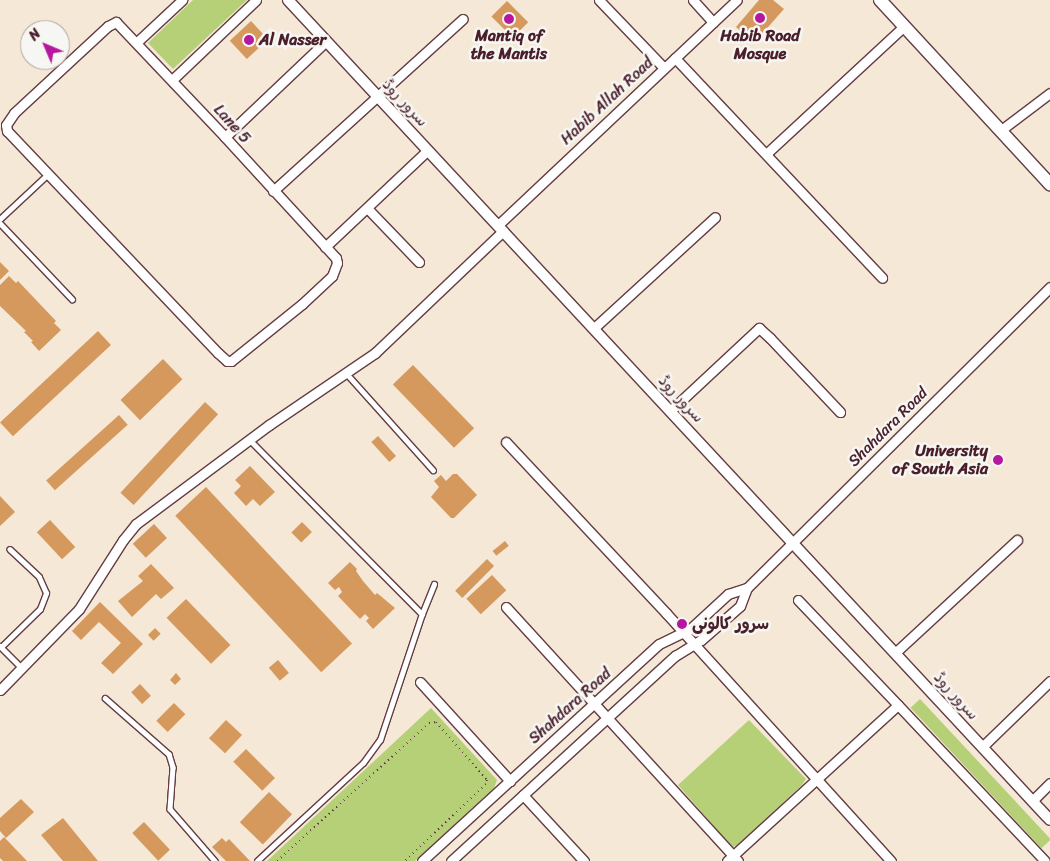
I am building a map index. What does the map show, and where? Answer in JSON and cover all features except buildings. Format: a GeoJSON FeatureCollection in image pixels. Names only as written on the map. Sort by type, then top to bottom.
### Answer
{"type":"FeatureCollection","features":[{"type":"Feature","properties":{"kind":"main road"},"geometry":{"type":"LineString","coordinates":[[880,0],[1050,184]]}},
{"type":"Feature","properties":{"kind":"street"},"geometry":{"type":"LineString","coordinates":[[137,42],[182,0]]}},
{"type":"Feature","properties":{"kind":"street"},"geometry":{"type":"LineString","coordinates":[[172,80],[256,0]]}},
{"type":"Feature","properties":{"kind":"street","name":"سرور روڈ"},"geometry":{"type":"LineString","coordinates":[[288,0],[794,542],[1050,820]]}},
{"type":"Feature","properties":{"kind":"street"},"geometry":{"type":"LineString","coordinates":[[599,0],[664,68]]}},
{"type":"Feature","properties":{"kind":"street"},"geometry":{"type":"LineString","coordinates":[[693,0],[713,22]]}},
{"type":"Feature","properties":{"kind":"street","name":"Habib Allah Road"},"geometry":{"type":"LineString","coordinates":[[0,690],[84,602],[130,530],[297,404],[347,374],[375,353],[664,68],[737,0]]}},
{"type":"Feature","properties":{"kind":"street"},"geometry":{"type":"LineString","coordinates":[[273,191],[463,19]]}},
{"type":"Feature","properties":{"kind":"street","name":"Lane 5"},"geometry":{"type":"LineString","coordinates":[[116,22],[137,42],[336,258],[338,264],[332,276],[237,357],[227,360],[46,175],[7,131],[6,125],[14,113],[108,26],[116,22]]}},
{"type":"Feature","properties":{"kind":"street"},"geometry":{"type":"LineString","coordinates":[[766,154],[904,26]]}},
{"type":"Feature","properties":{"kind":"street"},"geometry":{"type":"LineString","coordinates":[[225,137],[326,41]]}},
{"type":"Feature","properties":{"kind":"street"},"geometry":{"type":"LineString","coordinates":[[675,58],[882,278]]}},
{"type":"Feature","properties":{"kind":"street"},"geometry":{"type":"LineString","coordinates":[[1001,130],[1050,93]]}},
{"type":"Feature","properties":{"kind":"street"},"geometry":{"type":"LineString","coordinates":[[325,247],[428,150]]}},
{"type":"Feature","properties":{"kind":"street"},"geometry":{"type":"LineString","coordinates":[[367,208],[419,262]]}},
{"type":"Feature","properties":{"kind":"street"},"geometry":{"type":"LineString","coordinates":[[594,328],[715,217]]}},
{"type":"Feature","properties":{"kind":"street","name":"Shahdara Road"},"geometry":{"type":"LineString","coordinates":[[451,861],[675,656],[695,645],[740,606],[747,588],[1050,287]]}},
{"type":"Feature","properties":{"kind":"street"},"geometry":{"type":"LineString","coordinates":[[670,410],[759,328],[840,412]]}},
{"type":"Feature","properties":{"kind":"street"},"geometry":{"type":"LineString","coordinates":[[506,442],[695,645],[891,861]]}},
{"type":"Feature","properties":{"kind":"street"},"geometry":{"type":"LineString","coordinates":[[896,652],[1017,540]]}},
{"type":"Feature","properties":{"kind":"street","name":"Shahdara Road"},"geometry":{"type":"LineString","coordinates":[[422,861],[659,644],[683,632],[728,594],[747,588]]}},
{"type":"Feature","properties":{"kind":"street"},"geometry":{"type":"LineString","coordinates":[[798,600],[1045,861]]}},
{"type":"Feature","properties":{"kind":"street"},"geometry":{"type":"LineString","coordinates":[[506,607],[733,859],[898,705]]}},
{"type":"Feature","properties":{"kind":"street"},"geometry":{"type":"LineString","coordinates":[[982,747],[1050,681]]}},
{"type":"Feature","properties":{"kind":"street"},"geometry":{"type":"LineString","coordinates":[[420,682],[510,781]]}},
{"type":"Feature","properties":{"kind":"street"},"geometry":{"type":"LineString","coordinates":[[1032,801],[1050,783]]}},
{"type":"Feature","properties":{"kind":"street"},"geometry":{"type":"LineString","coordinates":[[523,795],[584,861]]}},
{"type":"Feature","properties":{"kind":"lane"},"geometry":{"type":"LineString","coordinates":[[0,219],[46,175]]}},
{"type":"Feature","properties":{"kind":"lane"},"geometry":{"type":"LineString","coordinates":[[0,223],[72,300]]}},
{"type":"Feature","properties":{"kind":"lane"},"geometry":{"type":"LineString","coordinates":[[347,374],[433,470]]}},
{"type":"Feature","properties":{"kind":"lane"},"geometry":{"type":"LineString","coordinates":[[250,440],[422,614]]}},
{"type":"Feature","properties":{"kind":"lane"},"geometry":{"type":"LineString","coordinates":[[10,550],[39,578],[46,593],[40,609],[1,646],[22,668]]}},
{"type":"Feature","properties":{"kind":"lane"},"geometry":{"type":"LineString","coordinates":[[257,861],[371,753],[386,726],[422,614],[434,584]]}},
{"type":"Feature","properties":{"kind":"lane"},"geometry":{"type":"LineString","coordinates":[[105,698],[169,754],[173,767],[170,809],[215,861]]}},
{"type":"Feature","properties":{"kind":"path"},"geometry":{"type":"LineString","coordinates":[[277,861],[428,723],[436,722],[487,780],[486,784],[405,861]]}},
{"type":"Feature","properties":{"kind":"green space"},"geometry":{"type":"Polygon","coordinates":[[[193,0],[247,0],[173,69],[148,43],[193,0]]]}},
{"type":"Feature","properties":{"kind":"green space"},"geometry":{"type":"Polygon","coordinates":[[[920,699],[1050,838],[1041,848],[910,708],[920,699]]]}},
{"type":"Feature","properties":{"kind":"green space"},"geometry":{"type":"Polygon","coordinates":[[[431,708],[497,780],[494,788],[415,861],[267,861],[431,708]]]}},
{"type":"Feature","properties":{"kind":"green space"},"geometry":{"type":"Polygon","coordinates":[[[749,720],[806,779],[802,785],[738,845],[732,847],[678,785],[749,720]]]}},
{"type":"Feature","properties":{"kind":"place","name":"Habib Road Mosque"},"geometry":{"type":"Point","coordinates":[760,18]}},
{"type":"Feature","properties":{"kind":"place","name":"Mantiq of the Mantis"},"geometry":{"type":"Point","coordinates":[509,19]}},
{"type":"Feature","properties":{"kind":"place","name":"Al Nasser"},"geometry":{"type":"Point","coordinates":[249,40]}},
{"type":"Feature","properties":{"kind":"place","name":"University of South Asia"},"geometry":{"type":"Point","coordinates":[998,460]}},
{"type":"Feature","properties":{"kind":"place","name":"سرور کالونی"},"geometry":{"type":"Point","coordinates":[682,624]}}]}
